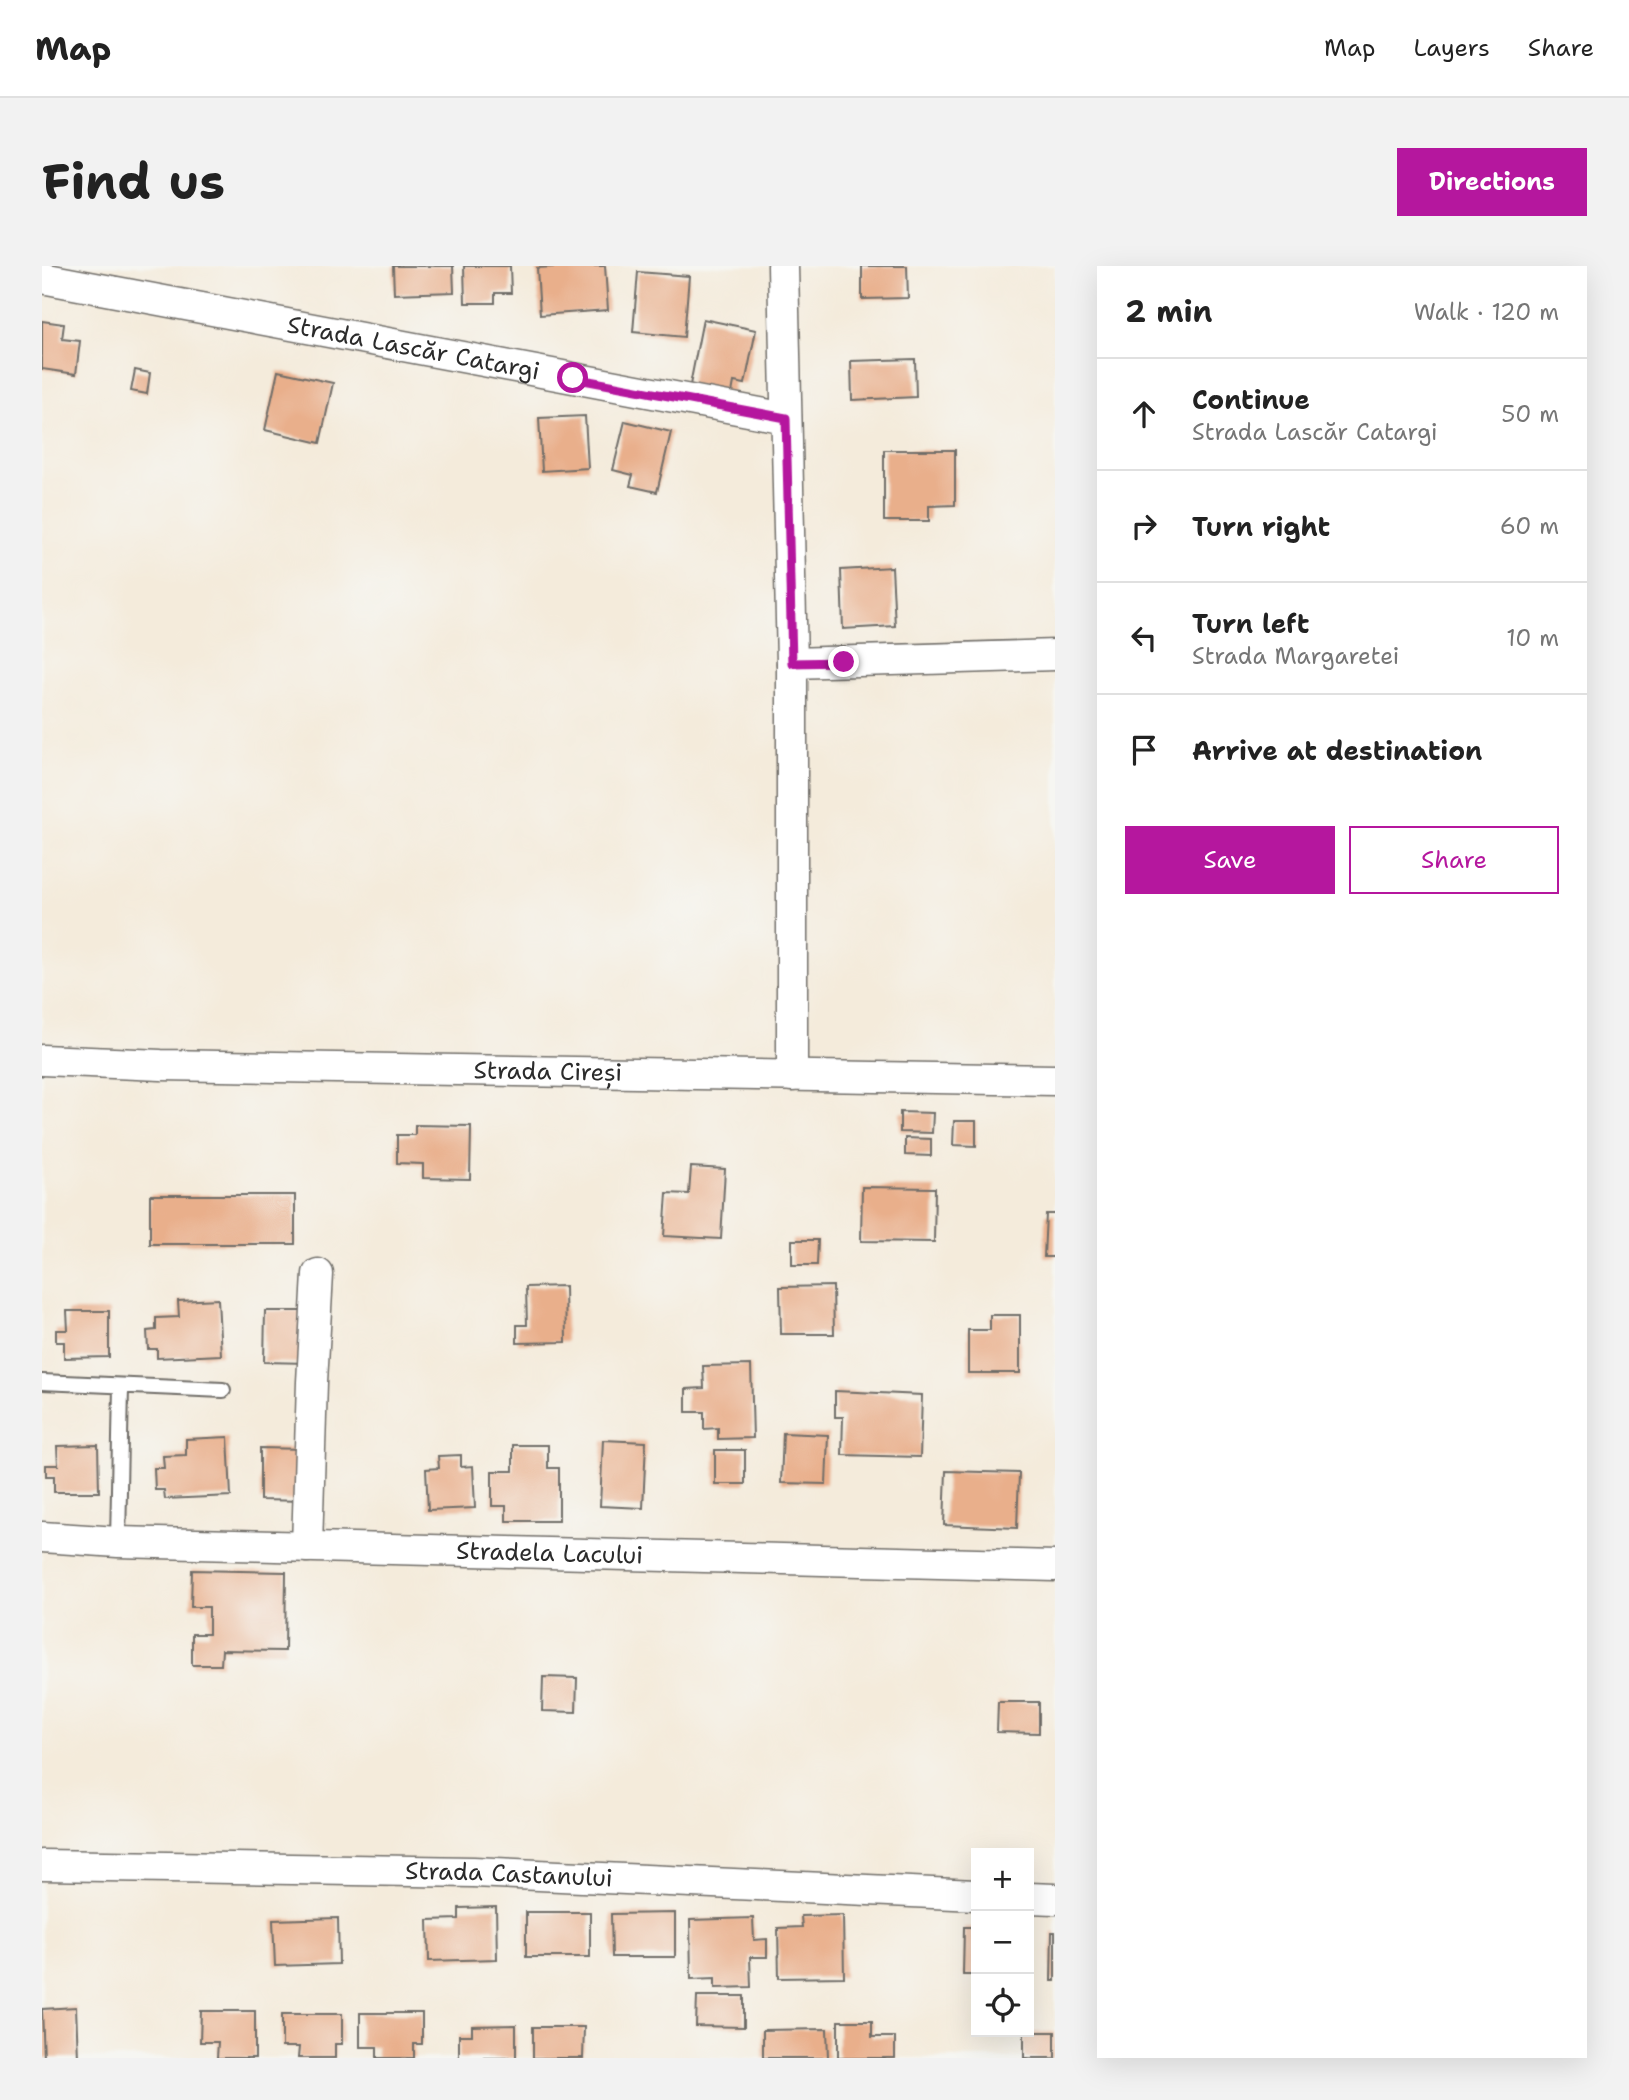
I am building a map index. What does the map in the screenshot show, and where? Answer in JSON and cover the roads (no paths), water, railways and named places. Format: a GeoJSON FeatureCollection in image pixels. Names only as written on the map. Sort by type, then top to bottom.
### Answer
{"type":"FeatureCollection","features":[{"type":"Feature","properties":{"kind":"street"},"geometry":{"type":"LineString","coordinates":[[783,266],[792,663],[792,1076]]}},
{"type":"Feature","properties":{"kind":"street","name":"Strada Lascăr Catargi"},"geometry":{"type":"LineString","coordinates":[[42,278],[786,418]]}},
{"type":"Feature","properties":{"kind":"street"},"geometry":{"type":"LineString","coordinates":[[792,663],[1055,655]]}},
{"type":"Feature","properties":{"kind":"street","name":"Strada Cireși"},"geometry":{"type":"LineString","coordinates":[[42,1060],[162,1065],[1055,1080]]}},
{"type":"Feature","properties":{"kind":"street"},"geometry":{"type":"LineString","coordinates":[[307,1546],[318,1274]]}},
{"type":"Feature","properties":{"kind":"street","name":"Stradela Lacului"},"geometry":{"type":"LineString","coordinates":[[42,1537],[118,1542],[1055,1566]]}},
{"type":"Feature","properties":{"kind":"street","name":"Strada Castanului"},"geometry":{"type":"LineString","coordinates":[[42,1864],[473,1872],[971,1895]]}},
{"type":"Feature","properties":{"kind":"street"},"geometry":{"type":"LineString","coordinates":[[1034,1898],[1055,1899]]}},
{"type":"Feature","properties":{"kind":"lane"},"geometry":{"type":"LineString","coordinates":[[42,1382],[223,1390]]}},
{"type":"Feature","properties":{"kind":"lane"},"geometry":{"type":"LineString","coordinates":[[118,1542],[121,1386]]}}]}
